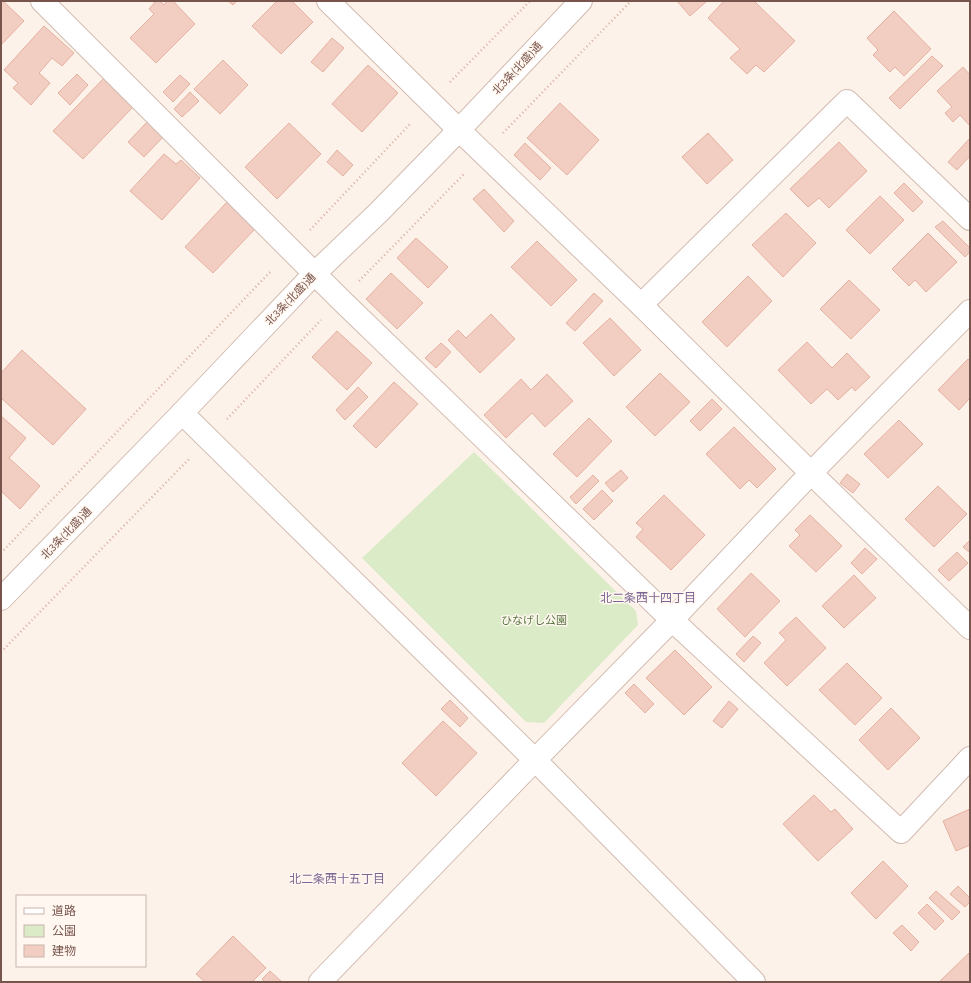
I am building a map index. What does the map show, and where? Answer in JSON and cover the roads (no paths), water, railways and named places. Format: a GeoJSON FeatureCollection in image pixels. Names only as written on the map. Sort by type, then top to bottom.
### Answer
{"type":"FeatureCollection","features":[{"type":"Feature","properties":{"kind":"street"},"geometry":{"type":"LineString","coordinates":[[42,1],[340,300],[672,620],[901,832],[970,758]]}},
{"type":"Feature","properties":{"kind":"street"},"geometry":{"type":"LineString","coordinates":[[328,1],[483,154],[641,305],[970,628]]}},
{"type":"Feature","properties":{"kind":"street","name":"北3条(北盛)通"},"geometry":{"type":"LineString","coordinates":[[1,599],[182,413],[314,274],[459,130],[581,1]]}},
{"type":"Feature","properties":{"kind":"street"},"geometry":{"type":"LineString","coordinates":[[641,305],[847,101],[970,220]]}},
{"type":"Feature","properties":{"kind":"street"},"geometry":{"type":"LineString","coordinates":[[320,982],[672,620],[811,473],[970,311]]}},
{"type":"Feature","properties":{"kind":"street"},"geometry":{"type":"LineString","coordinates":[[182,413],[535,760],[754,982]]}},
{"type":"Feature","properties":{"kind":"district","name":"北二条西十四丁目"},"geometry":{"type":"Point","coordinates":[648,598]}},
{"type":"Feature","properties":{"kind":"district","name":"北二条西十五丁目"},"geometry":{"type":"Point","coordinates":[337,879]}},
{"type":"Feature","properties":{"kind":"park label","name":"ひなげし公園"},"geometry":{"type":"Point","coordinates":[534,620]}}]}
